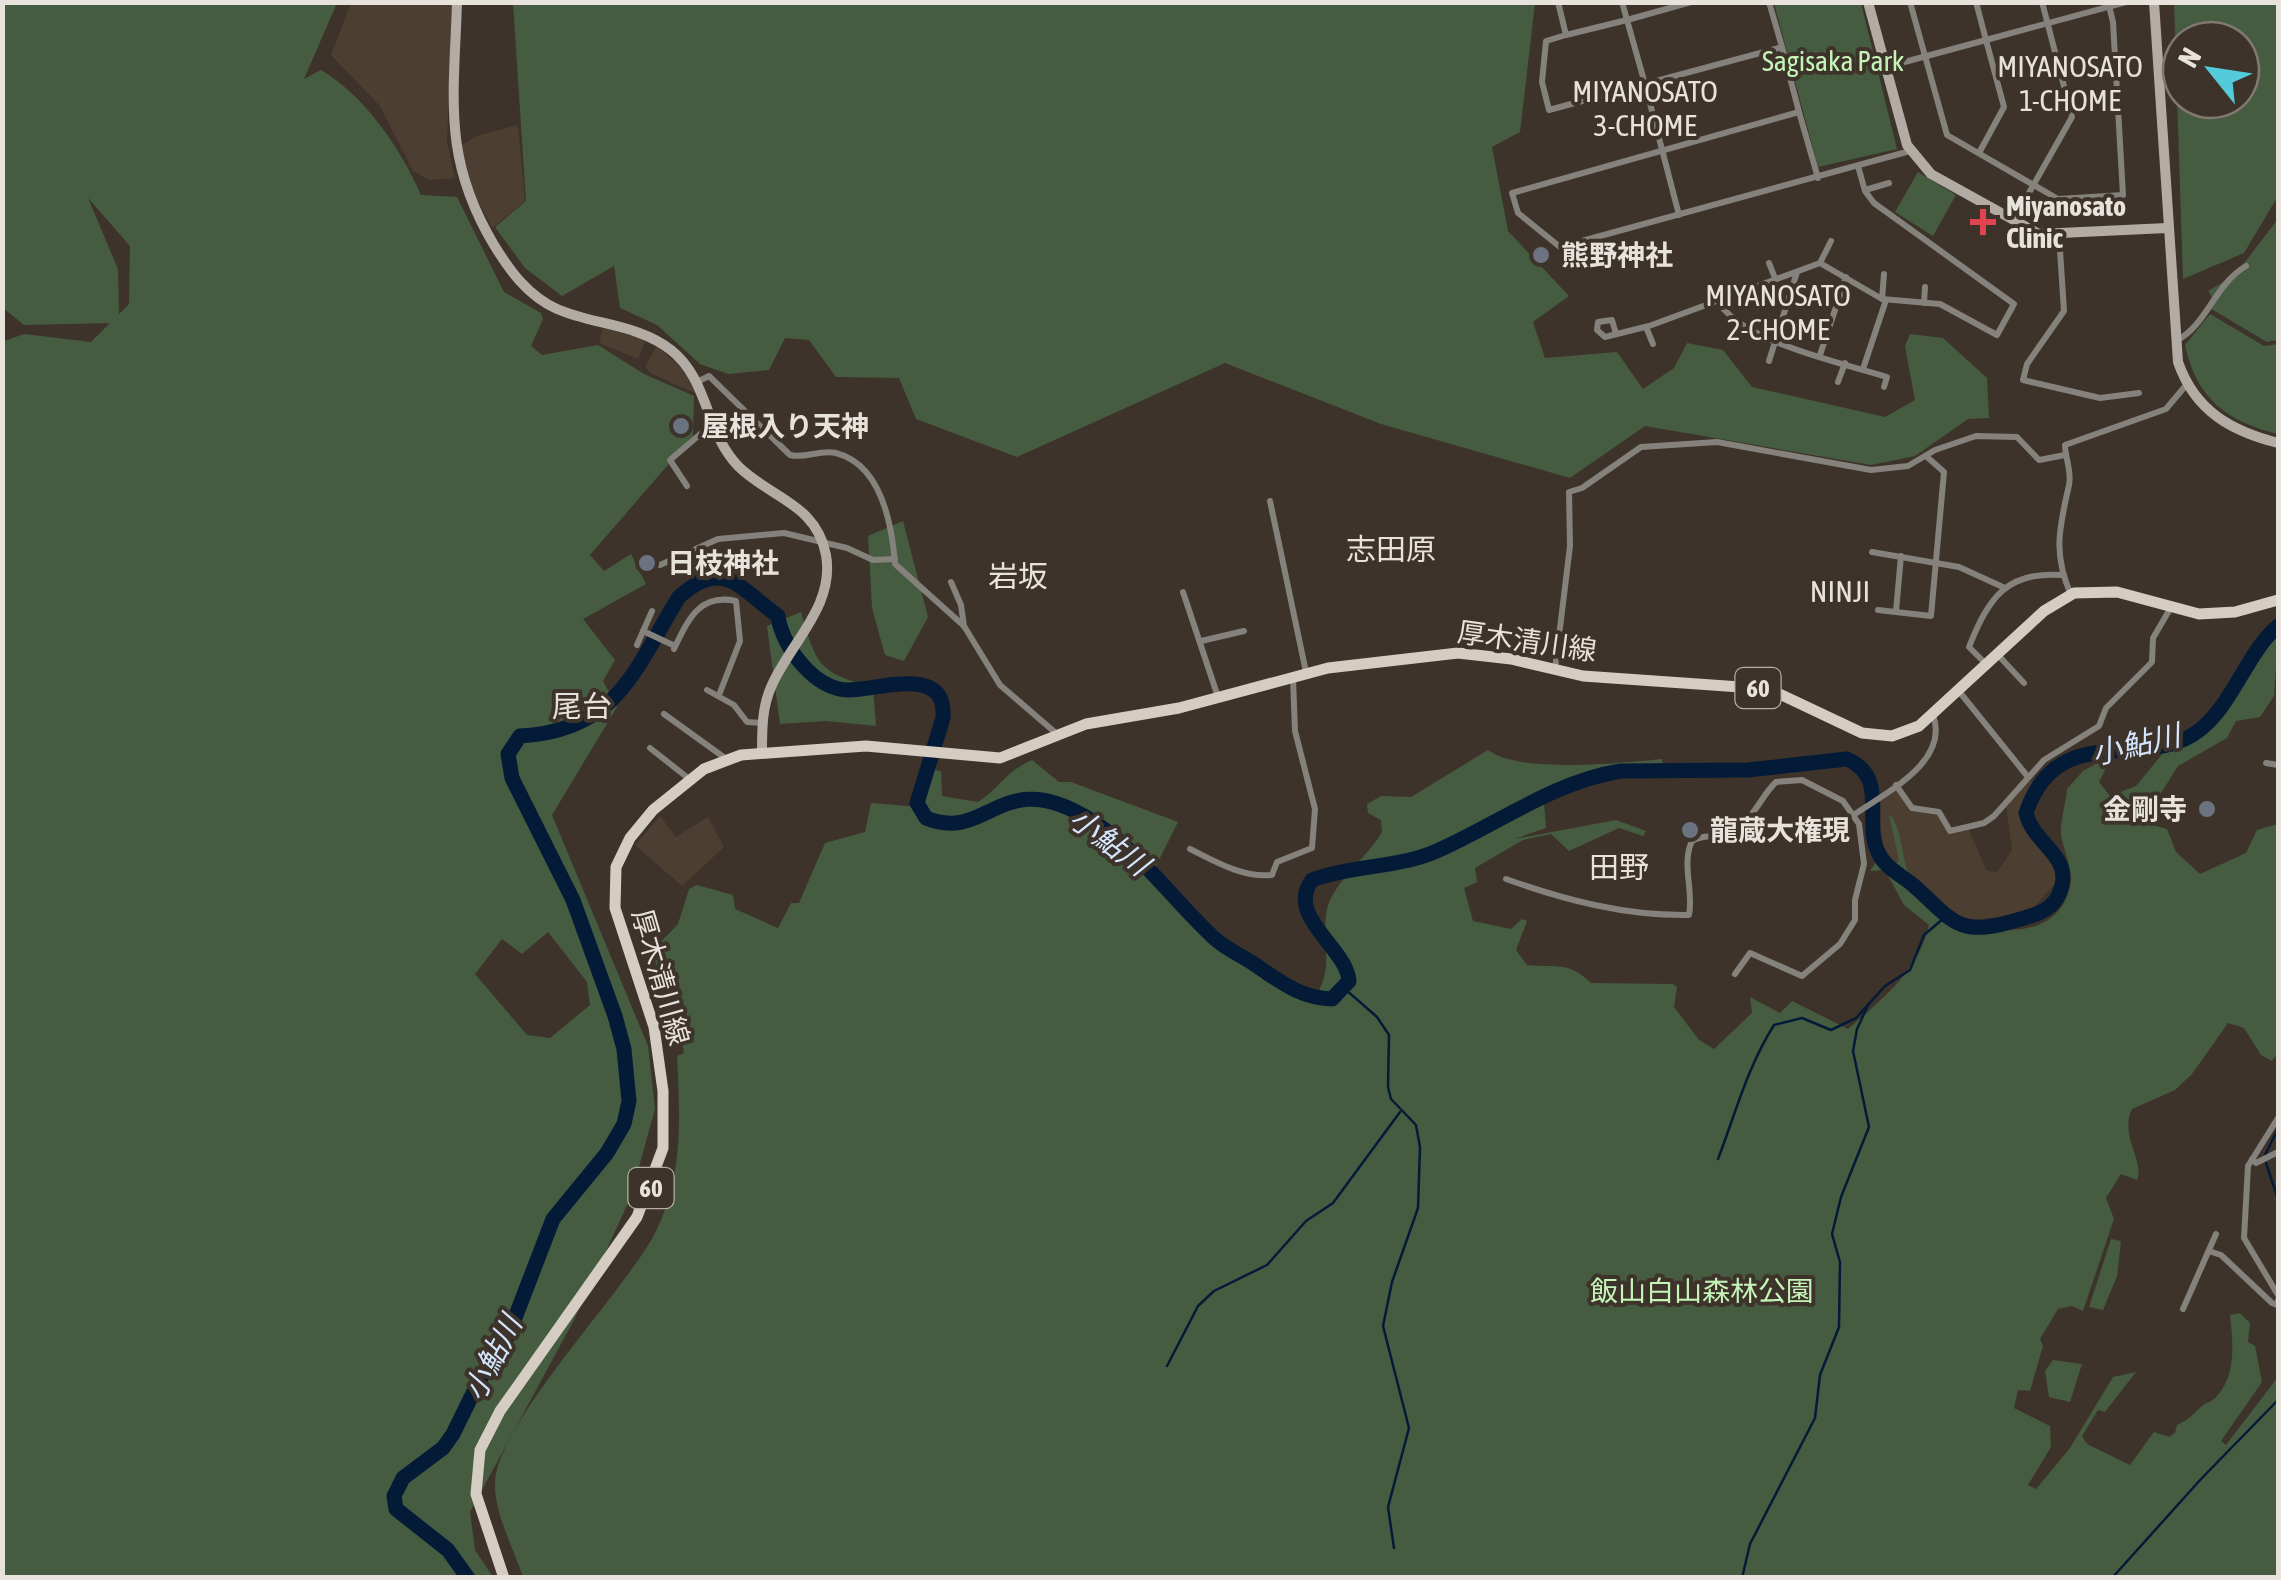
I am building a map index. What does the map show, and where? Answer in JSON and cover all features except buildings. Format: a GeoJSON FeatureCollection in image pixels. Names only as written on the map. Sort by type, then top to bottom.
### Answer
{"type":"FeatureCollection","features":[{"type":"Feature","properties":{"kind":"main road"},"geometry":{"type":"LineString","coordinates":[[2071,595],[2098,590],[2170,609],[2215,614],[2278,600]]}},
{"type":"Feature","properties":{"kind":"main road","name":"厚木清川線"},"geometry":{"type":"LineString","coordinates":[[721,760],[762,752],[876,746],[1000,758],[1110,718],[1219,698],[1292,676],[1458,653],[1583,676],[1769,688],[1878,737],[1904,732],[1932,714],[2044,611],[2071,595]]}},
{"type":"Feature","properties":{"kind":"main road","name":"60"},"geometry":{"type":"LineString","coordinates":[[688,778],[721,760]]}},
{"type":"Feature","properties":{"kind":"main road","name":"厚木清川線"},"geometry":{"type":"LineString","coordinates":[[504,1578],[476,1494],[480,1450],[500,1411],[637,1217],[660,1161],[664,1113],[654,1026],[615,908],[614,878],[635,830],[688,778]]}},
{"type":"Feature","properties":{"kind":"street"},"geometry":{"type":"LineString","coordinates":[[457,2],[455,156],[466,194],[502,260],[516,279],[544,302],[647,336],[677,356],[698,382],[711,425],[738,466],[800,507],[822,542],[826,580],[808,624],[769,691],[762,752]]}},
{"type":"Feature","properties":{"kind":"street"},"geometry":{"type":"LineString","coordinates":[[1558,2],[1566,35]]}},
{"type":"Feature","properties":{"kind":"street"},"geometry":{"type":"LineString","coordinates":[[1622,2],[1679,214]]}},
{"type":"Feature","properties":{"kind":"street"},"geometry":{"type":"LineString","coordinates":[[1769,2],[1818,178]]}},
{"type":"Feature","properties":{"kind":"street"},"geometry":{"type":"LineString","coordinates":[[1868,2],[1910,151],[1931,174],[2039,234],[2167,228]]}},
{"type":"Feature","properties":{"kind":"street"},"geometry":{"type":"LineString","coordinates":[[1910,2],[1947,135],[2058,199],[2123,195],[2108,5]]}},
{"type":"Feature","properties":{"kind":"street"},"geometry":{"type":"LineString","coordinates":[[1976,2],[2004,106],[1978,153]]}},
{"type":"Feature","properties":{"kind":"street"},"geometry":{"type":"LineString","coordinates":[[2013,221],[2072,113],[2042,2]]}},
{"type":"Feature","properties":{"kind":"street"},"geometry":{"type":"LineString","coordinates":[[1886,67],[2126,2]]}},
{"type":"Feature","properties":{"kind":"street"},"geometry":{"type":"LineString","coordinates":[[2154,2],[2175,341],[2187,384],[2218,419],[2278,443]]}},
{"type":"Feature","properties":{"kind":"street"},"geometry":{"type":"LineString","coordinates":[[1687,3],[1546,42],[1542,82],[1550,110],[1782,47]]}},
{"type":"Feature","properties":{"kind":"street"},"geometry":{"type":"LineString","coordinates":[[1799,112],[1512,193],[1518,213],[1560,247],[1910,151]]}},
{"type":"Feature","properties":{"kind":"street"},"geometry":{"type":"LineString","coordinates":[[1820,263],[1884,299],[1940,304],[1997,334],[2014,304],[1878,206],[1864,190],[1858,166]]}},
{"type":"Feature","properties":{"kind":"street"},"geometry":{"type":"LineString","coordinates":[[1864,190],[1890,183]]}},
{"type":"Feature","properties":{"kind":"street"},"geometry":{"type":"LineString","coordinates":[[2059,234],[2064,311],[2020,379],[2100,398],[2138,393]]}},
{"type":"Feature","properties":{"kind":"street"},"geometry":{"type":"LineString","coordinates":[[1616,334],[1646,327],[1820,263],[1830,241]]}},
{"type":"Feature","properties":{"kind":"street"},"geometry":{"type":"LineString","coordinates":[[1768,263],[1774,278]]}},
{"type":"Feature","properties":{"kind":"street"},"geometry":{"type":"LineString","coordinates":[[2175,341],[2197,325],[2226,280],[2246,266]]}},
{"type":"Feature","properties":{"kind":"street"},"geometry":{"type":"LineString","coordinates":[[1769,361],[1798,271]]}},
{"type":"Feature","properties":{"kind":"street"},"geometry":{"type":"LineString","coordinates":[[1863,369],[1884,299],[1884,274]]}},
{"type":"Feature","properties":{"kind":"street"},"geometry":{"type":"LineString","coordinates":[[1820,356],[1846,277]]}},
{"type":"Feature","properties":{"kind":"street"},"geometry":{"type":"LineString","coordinates":[[1730,279],[1734,292]]}},
{"type":"Feature","properties":{"kind":"street"},"geometry":{"type":"LineString","coordinates":[[1924,302],[1925,287]]}},
{"type":"Feature","properties":{"kind":"street"},"geometry":{"type":"LineString","coordinates":[[1687,296],[1692,308]]}},
{"type":"Feature","properties":{"kind":"street"},"geometry":{"type":"LineString","coordinates":[[1716,299],[1723,312],[1776,341],[1887,377],[1884,387]]}},
{"type":"Feature","properties":{"kind":"street"},"geometry":{"type":"LineString","coordinates":[[1960,314],[1966,306]]}},
{"type":"Feature","properties":{"kind":"street"},"geometry":{"type":"LineString","coordinates":[[1646,327],[1653,344]]}},
{"type":"Feature","properties":{"kind":"street"},"geometry":{"type":"LineString","coordinates":[[1838,382],[1845,363]]}},
{"type":"Feature","properties":{"kind":"street"},"geometry":{"type":"LineString","coordinates":[[698,382],[710,376],[790,455],[826,452],[851,460],[889,510],[895,559],[964,626],[992,677],[1058,735]]}},
{"type":"Feature","properties":{"kind":"street"},"geometry":{"type":"LineString","coordinates":[[2071,595],[2062,575],[2060,509],[2070,474],[2065,455],[2067,441],[2166,409],[2187,384]]}},
{"type":"Feature","properties":{"kind":"street"},"geometry":{"type":"LineString","coordinates":[[687,486],[670,460],[711,425]]}},
{"type":"Feature","properties":{"kind":"street"},"geometry":{"type":"LineString","coordinates":[[1555,669],[1570,546],[1570,492],[1640,447],[1716,442],[1871,470],[1908,466],[1976,436],[2022,439],[2038,460],[2065,455]]}},
{"type":"Feature","properties":{"kind":"street"},"geometry":{"type":"LineString","coordinates":[[1878,610],[1931,616],[1944,472],[1926,456]]}},
{"type":"Feature","properties":{"kind":"street"},"geometry":{"type":"LineString","coordinates":[[1270,501],[1306,673]]}},
{"type":"Feature","properties":{"kind":"street"},"geometry":{"type":"LineString","coordinates":[[660,564],[718,539],[784,533],[873,560],[895,559]]}},
{"type":"Feature","properties":{"kind":"street"},"geometry":{"type":"LineString","coordinates":[[1872,552],[1936,562],[2005,588]]}},
{"type":"Feature","properties":{"kind":"street"},"geometry":{"type":"LineString","coordinates":[[1896,611],[1902,556]]}},
{"type":"Feature","properties":{"kind":"street"},"geometry":{"type":"LineString","coordinates":[[1986,664],[1970,648],[2005,588],[2018,577],[2062,575]]}},
{"type":"Feature","properties":{"kind":"street"},"geometry":{"type":"LineString","coordinates":[[951,582],[962,605],[964,626]]}},
{"type":"Feature","properties":{"kind":"street"},"geometry":{"type":"LineString","coordinates":[[1183,592],[1219,698]]}},
{"type":"Feature","properties":{"kind":"street"},"geometry":{"type":"LineString","coordinates":[[644,632],[674,647],[699,607],[709,601],[736,601],[740,640],[720,695]]}},
{"type":"Feature","properties":{"kind":"street"},"geometry":{"type":"LineString","coordinates":[[1895,785],[1912,808],[1939,812],[1953,832],[1984,823],[2044,760],[2099,726],[2106,708],[2154,659],[2154,638],[2170,609]]}},
{"type":"Feature","properties":{"kind":"street"},"geometry":{"type":"LineString","coordinates":[[637,644],[652,611]]}},
{"type":"Feature","properties":{"kind":"street"},"geometry":{"type":"LineString","coordinates":[[1201,641],[1244,632]]}},
{"type":"Feature","properties":{"kind":"street"},"geometry":{"type":"LineString","coordinates":[[1998,655],[2024,683]]}},
{"type":"Feature","properties":{"kind":"street"},"geometry":{"type":"LineString","coordinates":[[1190,849],[1246,874],[1262,876],[1272,874],[1277,862],[1312,848],[1315,809],[1295,731],[1292,676]]}},
{"type":"Feature","properties":{"kind":"street"},"geometry":{"type":"LineString","coordinates":[[708,690],[720,695],[752,732]]}},
{"type":"Feature","properties":{"kind":"street"},"geometry":{"type":"LineString","coordinates":[[1958,690],[2028,777]]}},
{"type":"Feature","properties":{"kind":"street"},"geometry":{"type":"LineString","coordinates":[[664,714],[721,760]]}},
{"type":"Feature","properties":{"kind":"street"},"geometry":{"type":"LineString","coordinates":[[1858,812],[1895,785],[1933,749],[1938,728],[1932,714]]}},
{"type":"Feature","properties":{"kind":"street"},"geometry":{"type":"LineString","coordinates":[[747,722],[763,723]]}},
{"type":"Feature","properties":{"kind":"street"},"geometry":{"type":"LineString","coordinates":[[650,748],[688,778]]}},
{"type":"Feature","properties":{"kind":"street"},"geometry":{"type":"LineString","coordinates":[[2266,763],[2278,765]]}},
{"type":"Feature","properties":{"kind":"street"},"geometry":{"type":"LineString","coordinates":[[1506,879],[1551,896],[1649,916],[1688,915],[1692,892],[1688,850],[1692,841],[1738,826],[1760,809],[1776,782],[1802,780],[1858,812],[1864,864],[1854,900],[1855,920],[1840,944],[1802,976],[1750,953],[1735,974]]}},
{"type":"Feature","properties":{"kind":"street"},"geometry":{"type":"LineString","coordinates":[[2209,1250],[2221,1255],[2272,1304],[2277,1304],[2278,1297],[2248,1252],[2244,1238],[2244,1185],[2252,1160],[2278,1118]]}},
{"type":"Feature","properties":{"kind":"street"},"geometry":{"type":"LineString","coordinates":[[2252,1160],[2256,1164],[2278,1152]]}},
{"type":"Feature","properties":{"kind":"street"},"geometry":{"type":"LineString","coordinates":[[2183,1309],[2216,1234]]}},
{"type":"Feature","properties":{"kind":"shaded area"},"geometry":{"type":"Polygon","coordinates":[[[351,3],[452,3],[447,141],[455,178],[429,180],[413,171],[380,106],[331,55],[351,3]]]}},
{"type":"Feature","properties":{"kind":"shaded area"},"geometry":{"type":"Polygon","coordinates":[[[518,125],[525,201],[492,228],[473,191],[461,146],[476,136],[518,125]]]}},
{"type":"Feature","properties":{"kind":"shaded area"},"geometry":{"type":"Polygon","coordinates":[[[603,328],[646,340],[638,359],[599,343],[603,328]]]}},
{"type":"Feature","properties":{"kind":"shaded area"},"geometry":{"type":"Polygon","coordinates":[[[657,346],[684,370],[697,394],[650,373],[645,366],[657,346]]]}},
{"type":"Feature","properties":{"kind":"shaded area"},"geometry":{"type":"Polygon","coordinates":[[[2030,779],[2036,786],[2020,809],[2020,819],[2049,852],[2058,868],[2059,880],[2028,913],[1965,921],[1938,906],[1879,848],[1875,808],[1878,801],[1897,790],[1911,810],[1940,816],[1950,835],[1969,830],[1987,871],[1997,872],[2012,850],[2006,806],[2030,779]]]}},
{"type":"Feature","properties":{"kind":"shaded area"},"geometry":{"type":"Polygon","coordinates":[[[660,816],[676,837],[708,817],[724,847],[682,886],[635,845],[660,816]]]}},
{"type":"Feature","properties":{"kind":"green space"},"geometry":{"type":"Polygon","coordinates":[[[3,3],[337,3],[304,79],[321,70],[352,94],[392,142],[421,195],[457,197],[504,292],[541,313],[543,319],[531,346],[542,355],[598,345],[644,374],[694,396],[693,436],[590,555],[604,571],[631,554],[646,584],[583,619],[615,660],[603,681],[617,707],[552,815],[648,1046],[655,1109],[630,1199],[574,1320],[470,1512],[475,1550],[493,1577],[3,1577],[2,342],[24,334],[91,342],[110,323],[24,325],[3,308],[3,3]],[[88,198],[118,269],[119,314],[129,304],[130,246],[88,198]],[[548,932],[522,954],[502,939],[475,974],[527,1035],[550,1038],[590,1005],[587,982],[548,932]]]}},
{"type":"Feature","properties":{"kind":"green space"},"geometry":{"type":"Polygon","coordinates":[[[513,3],[1535,3],[1520,132],[1492,147],[1508,231],[1569,296],[1533,322],[1545,358],[1617,352],[1643,389],[1674,368],[1687,343],[1723,350],[1752,387],[1885,417],[1915,400],[1905,346],[1910,334],[1943,338],[1987,378],[1989,418],[1968,419],[1915,456],[1871,465],[1645,426],[1570,478],[1381,424],[1225,363],[1017,457],[916,419],[899,378],[836,377],[809,340],[785,338],[769,370],[728,374],[700,364],[657,325],[620,308],[614,266],[562,296],[525,268],[495,227],[526,201],[513,3]]]}},
{"type":"Feature","properties":{"kind":"green space","name":"Sagisaka Park"},"geometry":{"type":"Polygon","coordinates":[[[1774,3],[1861,3],[1897,149],[1818,167],[1774,3]]]}},
{"type":"Feature","properties":{"kind":"green space"},"geometry":{"type":"Polygon","coordinates":[[[2174,3],[2278,3],[2278,196],[2244,253],[2183,279],[2178,120],[2261,120],[2261,20],[2175,20],[2174,3]]]}},
{"type":"Feature","properties":{"kind":"green space"},"geometry":{"type":"Polygon","coordinates":[[[1918,172],[1956,195],[1933,236],[1895,212],[1918,172]]]}},
{"type":"Feature","properties":{"kind":"green space"},"geometry":{"type":"Polygon","coordinates":[[[2278,219],[2278,340],[2267,342],[2208,307],[2214,300],[2208,291],[2235,275],[2278,219]]]}},
{"type":"Feature","properties":{"kind":"green space"},"geometry":{"type":"Polygon","coordinates":[[[2210,314],[2264,346],[2278,344],[2278,434],[2229,415],[2197,380],[2185,345],[2210,314]]]}},
{"type":"Feature","properties":{"kind":"green space"},"geometry":{"type":"Polygon","coordinates":[[[903,521],[928,617],[904,661],[885,655],[872,608],[868,536],[903,521]]]}},
{"type":"Feature","properties":{"kind":"green space"},"geometry":{"type":"Polygon","coordinates":[[[801,612],[822,664],[841,677],[873,687],[876,726],[826,721],[780,724],[767,626],[801,612]]]}},
{"type":"Feature","properties":{"kind":"green space","name":"飯山白山森林公園"},"geometry":{"type":"Polygon","coordinates":[[[2278,635],[2274,696],[2260,717],[2236,721],[2227,738],[2178,766],[2158,798],[2164,815],[2152,818],[2156,826],[2167,829],[2176,852],[2200,874],[2246,853],[2257,830],[2278,824],[2278,1053],[2272,1061],[2261,1055],[2244,1028],[2228,1023],[2192,1074],[2175,1090],[2132,1109],[2128,1129],[2138,1164],[2137,1180],[2121,1174],[2106,1198],[2114,1219],[2083,1311],[2072,1306],[2058,1309],[2040,1339],[2043,1346],[2030,1391],[2018,1390],[2014,1408],[2050,1426],[2051,1447],[2028,1485],[2036,1489],[2070,1448],[2113,1377],[2136,1372],[2105,1412],[2098,1410],[2082,1436],[2087,1444],[2130,1465],[2154,1432],[2169,1437],[2177,1425],[2222,1390],[2232,1359],[2230,1315],[2240,1313],[2250,1323],[2248,1342],[2255,1346],[2262,1382],[2221,1441],[2226,1445],[2278,1377],[2278,1577],[523,1577],[498,1506],[495,1483],[501,1458],[538,1394],[639,1260],[671,1192],[679,1125],[677,1056],[684,1053],[682,1042],[675,1040],[669,994],[651,952],[678,924],[689,889],[697,885],[733,895],[735,909],[778,928],[791,903],[799,903],[825,843],[865,832],[871,803],[919,807],[929,769],[941,771],[942,796],[978,802],[1014,770],[1032,760],[1059,782],[1071,782],[1178,822],[1155,868],[1180,894],[1186,913],[1266,982],[1317,993],[1325,974],[1326,920],[1331,899],[1382,832],[1381,820],[1368,813],[1367,804],[1381,796],[1411,797],[1488,750],[1523,762],[1546,764],[1662,759],[1664,775],[1636,777],[1625,771],[1538,796],[1544,803],[1546,828],[1514,839],[1616,820],[1646,831],[1643,836],[1619,828],[1569,851],[1551,834],[1523,840],[1475,868],[1477,882],[1464,888],[1473,921],[1511,929],[1522,919],[1527,921],[1516,950],[1527,965],[1569,968],[1591,983],[1673,984],[1677,987],[1674,1007],[1699,1040],[1714,1049],[1752,1013],[1750,997],[1780,1013],[1792,1001],[1848,1029],[1908,971],[1929,925],[1904,905],[1885,870],[1870,871],[1877,861],[1891,866],[1899,861],[1889,814],[1898,830],[1912,882],[1932,904],[1976,925],[2000,929],[2023,929],[2044,922],[2060,909],[2070,887],[2061,834],[2067,789],[2083,771],[2103,760],[2108,764],[2099,782],[2110,796],[2136,786],[2163,753],[2202,733],[2246,667],[2278,635]]]}},
{"type":"Feature","properties":{"kind":"green space"},"geometry":{"type":"Polygon","coordinates":[[[2111,1239],[2121,1241],[2117,1276],[2103,1310],[2089,1307],[2111,1239]]]}},
{"type":"Feature","properties":{"kind":"green space"},"geometry":{"type":"Polygon","coordinates":[[[2053,1360],[2082,1364],[2070,1402],[2049,1397],[2045,1371],[2053,1360]]]}},
{"type":"Feature","properties":{"kind":"waterway","name":"小鮎川"},"geometry":{"type":"LineString","coordinates":[[468,1578],[448,1550],[396,1509],[394,1496],[403,1478],[443,1448],[453,1434],[479,1381],[508,1336],[553,1219],[607,1153],[624,1124],[629,1101],[624,1049],[615,1016],[573,900],[512,778],[508,754],[520,736],[553,732],[602,709],[635,671],[679,597],[695,585],[720,578],[742,588],[778,616],[793,653],[824,683],[849,690],[923,685],[934,691],[941,701],[943,718],[917,803],[926,818],[947,823],[965,821],[1013,802],[1032,799],[1056,803],[1084,816],[1120,842],[1224,945],[1292,988],[1332,999],[1349,981],[1339,956],[1306,906],[1312,880],[1424,856],[1551,793],[1621,771],[1748,770],[1847,759],[1868,777],[1875,842],[1882,859],[1946,915],[1965,926],[1977,927],[2036,914],[2057,898],[2063,872],[2026,813],[2039,786],[2055,768],[2075,758],[2164,746],[2200,729],[2225,702],[2278,626]]}},
{"type":"Feature","properties":{"kind":"waterway"},"geometry":{"type":"LineString","coordinates":[[1718,1159],[1749,1074],[1774,1025],[1802,1018],[1831,1030],[1856,1018],[1885,986],[1910,970],[1924,935],[1944,918]]}},
{"type":"Feature","properties":{"kind":"waterway"},"geometry":{"type":"LineString","coordinates":[[1345,989],[1377,1017],[1389,1035],[1391,1099],[1416,1125],[1420,1147],[1418,1208],[1392,1282],[1383,1326],[1409,1428],[1388,1507],[1394,1548]]}},
{"type":"Feature","properties":{"kind":"waterway"},"geometry":{"type":"LineString","coordinates":[[1742,1578],[1750,1544],[1815,1418],[1820,1375],[1839,1327],[1840,1262],[1832,1234],[1841,1197],[1869,1127],[1853,1051],[1857,1029],[1869,1003]]}},
{"type":"Feature","properties":{"kind":"waterway"},"geometry":{"type":"LineString","coordinates":[[1167,1366],[1198,1306],[1214,1291],[1267,1265],[1306,1221],[1333,1203],[1400,1112]]}},
{"type":"Feature","properties":{"kind":"waterway"},"geometry":{"type":"LineString","coordinates":[[2265,1155],[2278,1129]]}},
{"type":"Feature","properties":{"kind":"waterway"},"geometry":{"type":"LineString","coordinates":[[2266,1163],[2278,1199]]}},
{"type":"Feature","properties":{"kind":"waterway"},"geometry":{"type":"LineString","coordinates":[[2112,1578],[2278,1400]]}},
{"type":"Feature","properties":{"kind":"place","name":"Miyanosato Clinic"},"geometry":{"type":"Point","coordinates":[1983,222]}},
{"type":"Feature","properties":{"kind":"place","name":"熊野神社"},"geometry":{"type":"Point","coordinates":[1541,255]}},
{"type":"Feature","properties":{"kind":"place","name":"屋根入り天神"},"geometry":{"type":"Point","coordinates":[681,426]}},
{"type":"Feature","properties":{"kind":"place","name":"日枝神社"},"geometry":{"type":"Point","coordinates":[647,563]}},
{"type":"Feature","properties":{"kind":"place","name":"金剛寺"},"geometry":{"type":"Point","coordinates":[2207,809]}},
{"type":"Feature","properties":{"kind":"place","name":"龍蔵大権現"},"geometry":{"type":"Point","coordinates":[1690,830]}},
{"type":"Feature","properties":{"kind":"district","name":"MIYANOSATO 1-CHOME"},"geometry":{"type":"Point","coordinates":[2070,84]}},
{"type":"Feature","properties":{"kind":"district","name":"MIYANOSATO 3-CHOME"},"geometry":{"type":"Point","coordinates":[1645,109]}},
{"type":"Feature","properties":{"kind":"district","name":"MIYANOSATO 2-CHOME"},"geometry":{"type":"Point","coordinates":[1778,313]}},
{"type":"Feature","properties":{"kind":"district","name":"志田原"},"geometry":{"type":"Point","coordinates":[1391,550]}},
{"type":"Feature","properties":{"kind":"district","name":"岩坂"},"geometry":{"type":"Point","coordinates":[1018,577]}},
{"type":"Feature","properties":{"kind":"district","name":"NINJI"},"geometry":{"type":"Point","coordinates":[1840,592]}},
{"type":"Feature","properties":{"kind":"district","name":"尾台"},"geometry":{"type":"Point","coordinates":[582,707]}},
{"type":"Feature","properties":{"kind":"district","name":"田野"},"geometry":{"type":"Point","coordinates":[1619,868]}}]}
